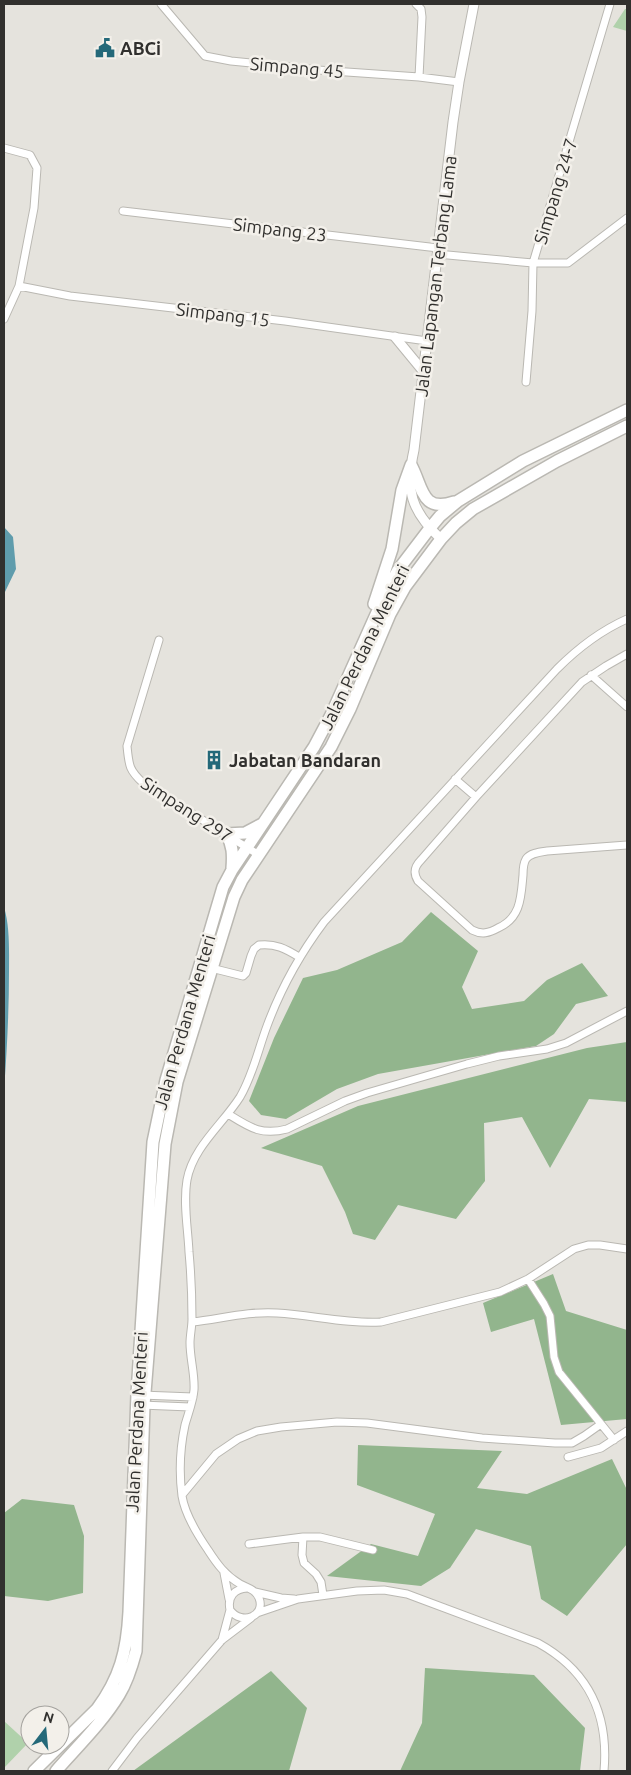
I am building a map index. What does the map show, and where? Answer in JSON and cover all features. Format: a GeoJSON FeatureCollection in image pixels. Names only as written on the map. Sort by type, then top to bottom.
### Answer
{"type":"FeatureCollection","features":[{"type":"Feature","properties":{"kind":"main road","name":"Jalan Perdana Menteri"},"geometry":{"type":"LineString","coordinates":[[34,1771],[97,1709],[111,1689],[127,1643],[130,1612],[150,1164],[156,1120],[166,1080],[218,901],[232,870],[318,740],[340,697],[364,639],[398,570],[430,528],[440,516],[458,501],[523,461],[627,410]]}},
{"type":"Feature","properties":{"kind":"main road","name":"Jalan Perdana Menteri"},"geometry":{"type":"LineString","coordinates":[[56,1771],[120,1695],[136,1651],[140,1400],[164,1144],[177,1082],[234,897],[258,855],[330,748],[350,709],[394,607],[405,587],[441,539],[456,522],[473,509],[557,461],[627,426]]}},
{"type":"Feature","properties":{"kind":"main road"},"geometry":{"type":"LineString","coordinates":[[411,465],[418,478],[423,496],[427,500],[437,505],[458,501]]}},
{"type":"Feature","properties":{"kind":"main road"},"geometry":{"type":"LineString","coordinates":[[364,639],[392,549],[402,490],[411,465]]}},
{"type":"Feature","properties":{"kind":"main road"},"geometry":{"type":"LineString","coordinates":[[232,870],[232,848],[226,834],[245,833],[262,824]]}},
{"type":"Feature","properties":{"kind":"street","name":"Simpang 45"},"geometry":{"type":"LineString","coordinates":[[161,4],[205,56],[230,61],[458,82]]}},
{"type":"Feature","properties":{"kind":"street"},"geometry":{"type":"LineString","coordinates":[[416,4],[421,10],[422,17],[418,77]]}},
{"type":"Feature","properties":{"kind":"street","name":"Jalan Lapangan Terbang Lama"},"geometry":{"type":"LineString","coordinates":[[441,539],[416,509],[411,493],[411,465],[458,82],[474,4]]}},
{"type":"Feature","properties":{"kind":"street","name":"Simpang 24-7"},"geometry":{"type":"LineString","coordinates":[[526,382],[532,311],[533,263],[610,4]]}},
{"type":"Feature","properties":{"kind":"street"},"geometry":{"type":"LineString","coordinates":[[4,148],[30,155],[37,168],[34,208],[18,286],[4,319]]}},
{"type":"Feature","properties":{"kind":"street","name":"Simpang 23"},"geometry":{"type":"LineString","coordinates":[[123,211],[533,263],[568,263],[627,218]]}},
{"type":"Feature","properties":{"kind":"street","name":"Simpang 15"},"geometry":{"type":"LineString","coordinates":[[18,286],[70,296],[285,321],[427,341]]}},
{"type":"Feature","properties":{"kind":"street"},"geometry":{"type":"LineString","coordinates":[[396,337],[423,371]]}},
{"type":"Feature","properties":{"kind":"street"},"geometry":{"type":"LineString","coordinates":[[298,1599],[282,1598],[255,1592],[224,1573],[205,1546],[185,1509],[182,1495],[181,1450],[193,1397],[194,1371],[190,1344],[192,1322],[186,1201],[187,1180],[198,1155],[228,1114],[249,1079],[277,1002],[300,957],[337,907],[574,652],[603,631],[627,620]]}},
{"type":"Feature","properties":{"kind":"street","name":"Simpang 297"},"geometry":{"type":"LineString","coordinates":[[159,640],[128,746],[128,759],[132,772],[143,783],[258,855]]}},
{"type":"Feature","properties":{"kind":"street"},"geometry":{"type":"LineString","coordinates":[[627,654],[582,682],[417,864],[415,876],[418,882],[479,934],[493,931],[513,919],[520,902],[524,862],[528,856],[547,851],[627,845]]}},
{"type":"Feature","properties":{"kind":"street"},"geometry":{"type":"LineString","coordinates":[[591,675],[627,707]]}},
{"type":"Feature","properties":{"kind":"street"},"geometry":{"type":"LineString","coordinates":[[455,780],[476,797]]}},
{"type":"Feature","properties":{"kind":"street"},"geometry":{"type":"LineString","coordinates":[[212,968],[243,976],[246,973],[254,949],[259,944],[286,949],[300,957]]}},
{"type":"Feature","properties":{"kind":"street"},"geometry":{"type":"LineString","coordinates":[[228,1114],[256,1130],[267,1132],[287,1129],[345,1101],[367,1093],[467,1064],[499,1056],[547,1049],[566,1043],[627,1011]]}},
{"type":"Feature","properties":{"kind":"street"},"geometry":{"type":"LineString","coordinates":[[192,1322],[261,1313],[278,1313],[354,1322],[381,1322],[500,1292],[528,1279],[574,1249],[588,1245],[627,1249]]}},
{"type":"Feature","properties":{"kind":"street"},"geometry":{"type":"LineString","coordinates":[[528,1279],[550,1316],[554,1357],[559,1372],[614,1440]]}},
{"type":"Feature","properties":{"kind":"street"},"geometry":{"type":"LineString","coordinates":[[140,1400],[193,1397]]}},
{"type":"Feature","properties":{"kind":"street"},"geometry":{"type":"LineString","coordinates":[[140,1400],[190,1407]]}},
{"type":"Feature","properties":{"kind":"street"},"geometry":{"type":"LineString","coordinates":[[182,1495],[216,1454],[238,1439],[257,1431],[281,1426],[337,1422],[366,1423],[482,1438],[572,1443],[600,1424]]}},
{"type":"Feature","properties":{"kind":"street"},"geometry":{"type":"LineString","coordinates":[[568,1457],[590,1452],[627,1431]]}},
{"type":"Feature","properties":{"kind":"street"},"geometry":{"type":"LineString","coordinates":[[249,1544],[303,1536],[336,1540],[374,1550]]}},
{"type":"Feature","properties":{"kind":"street"},"geometry":{"type":"LineString","coordinates":[[303,1536],[302,1556],[304,1563],[316,1574],[323,1595]]}},
{"type":"Feature","properties":{"kind":"street"},"geometry":{"type":"LineString","coordinates":[[222,1640],[230,1610],[224,1573]]}},
{"type":"Feature","properties":{"kind":"street"},"geometry":{"type":"LineString","coordinates":[[229,1600],[233,1593],[239,1589],[247,1588]]}},
{"type":"Feature","properties":{"kind":"street"},"geometry":{"type":"LineString","coordinates":[[230,1610],[240,1618],[246,1619],[298,1599],[375,1590],[407,1594],[538,1643],[554,1652],[573,1668],[589,1690],[599,1710],[603,1728],[604,1771]]}},
{"type":"Feature","properties":{"kind":"street"},"geometry":{"type":"LineString","coordinates":[[112,1771],[137,1738],[222,1640],[254,1615],[260,1602],[255,1592]]}},
{"type":"Feature","properties":{"kind":"green space"},"geometry":{"type":"Polygon","coordinates":[[[625,9],[627,9],[627,31],[613,27],[625,9]]]}},
{"type":"Feature","properties":{"kind":"green space"},"geometry":{"type":"Polygon","coordinates":[[[431,912],[478,951],[462,987],[472,1009],[524,1001],[547,980],[582,963],[608,996],[576,1004],[554,1034],[536,1046],[378,1074],[337,1089],[286,1119],[261,1115],[249,1101],[274,1038],[303,978],[337,970],[402,942],[431,912]]]}},
{"type":"Feature","properties":{"kind":"green space"},"geometry":{"type":"Polygon","coordinates":[[[627,1042],[627,1102],[589,1099],[550,1168],[522,1117],[484,1123],[485,1181],[456,1219],[398,1205],[375,1240],[353,1234],[345,1212],[322,1166],[261,1148],[358,1106],[587,1048],[627,1042]]]}},
{"type":"Feature","properties":{"kind":"green space"},"geometry":{"type":"Polygon","coordinates":[[[553,1274],[566,1311],[627,1330],[627,1419],[561,1425],[534,1319],[491,1332],[483,1303],[553,1274]]]}},
{"type":"Feature","properties":{"kind":"green space"},"geometry":{"type":"Polygon","coordinates":[[[358,1445],[502,1451],[477,1488],[527,1494],[612,1459],[627,1490],[627,1544],[567,1616],[541,1599],[531,1546],[476,1529],[450,1568],[421,1586],[327,1576],[371,1544],[418,1556],[435,1514],[357,1485],[358,1445]]]}},
{"type":"Feature","properties":{"kind":"green space"},"geometry":{"type":"Polygon","coordinates":[[[22,1499],[74,1505],[84,1536],[83,1593],[48,1601],[4,1596],[4,1513],[22,1499]]]}},
{"type":"Feature","properties":{"kind":"green space"},"geometry":{"type":"Polygon","coordinates":[[[425,1668],[534,1675],[585,1728],[580,1771],[400,1771],[422,1723],[425,1668]]]}},
{"type":"Feature","properties":{"kind":"green space"},"geometry":{"type":"Polygon","coordinates":[[[271,1671],[307,1708],[289,1771],[133,1771],[271,1671]]]}},
{"type":"Feature","properties":{"kind":"green space"},"geometry":{"type":"Polygon","coordinates":[[[4,1721],[20,1736],[20,1751],[4,1768],[4,1721]]]}},
{"type":"Feature","properties":{"kind":"water"},"geometry":{"type":"Polygon","coordinates":[[[4,527],[13,537],[16,569],[4,594],[4,527]]]}},
{"type":"Feature","properties":{"kind":"water"},"geometry":{"type":"Polygon","coordinates":[[[4,907],[9,955],[4,1090],[4,907]]]}},
{"type":"Feature","properties":{"kind":"place","name":"ABCi"},"geometry":{"type":"Point","coordinates":[105,48]}},
{"type":"Feature","properties":{"kind":"place","name":"Jabatan Bandaran"},"geometry":{"type":"Point","coordinates":[214,760]}}]}
